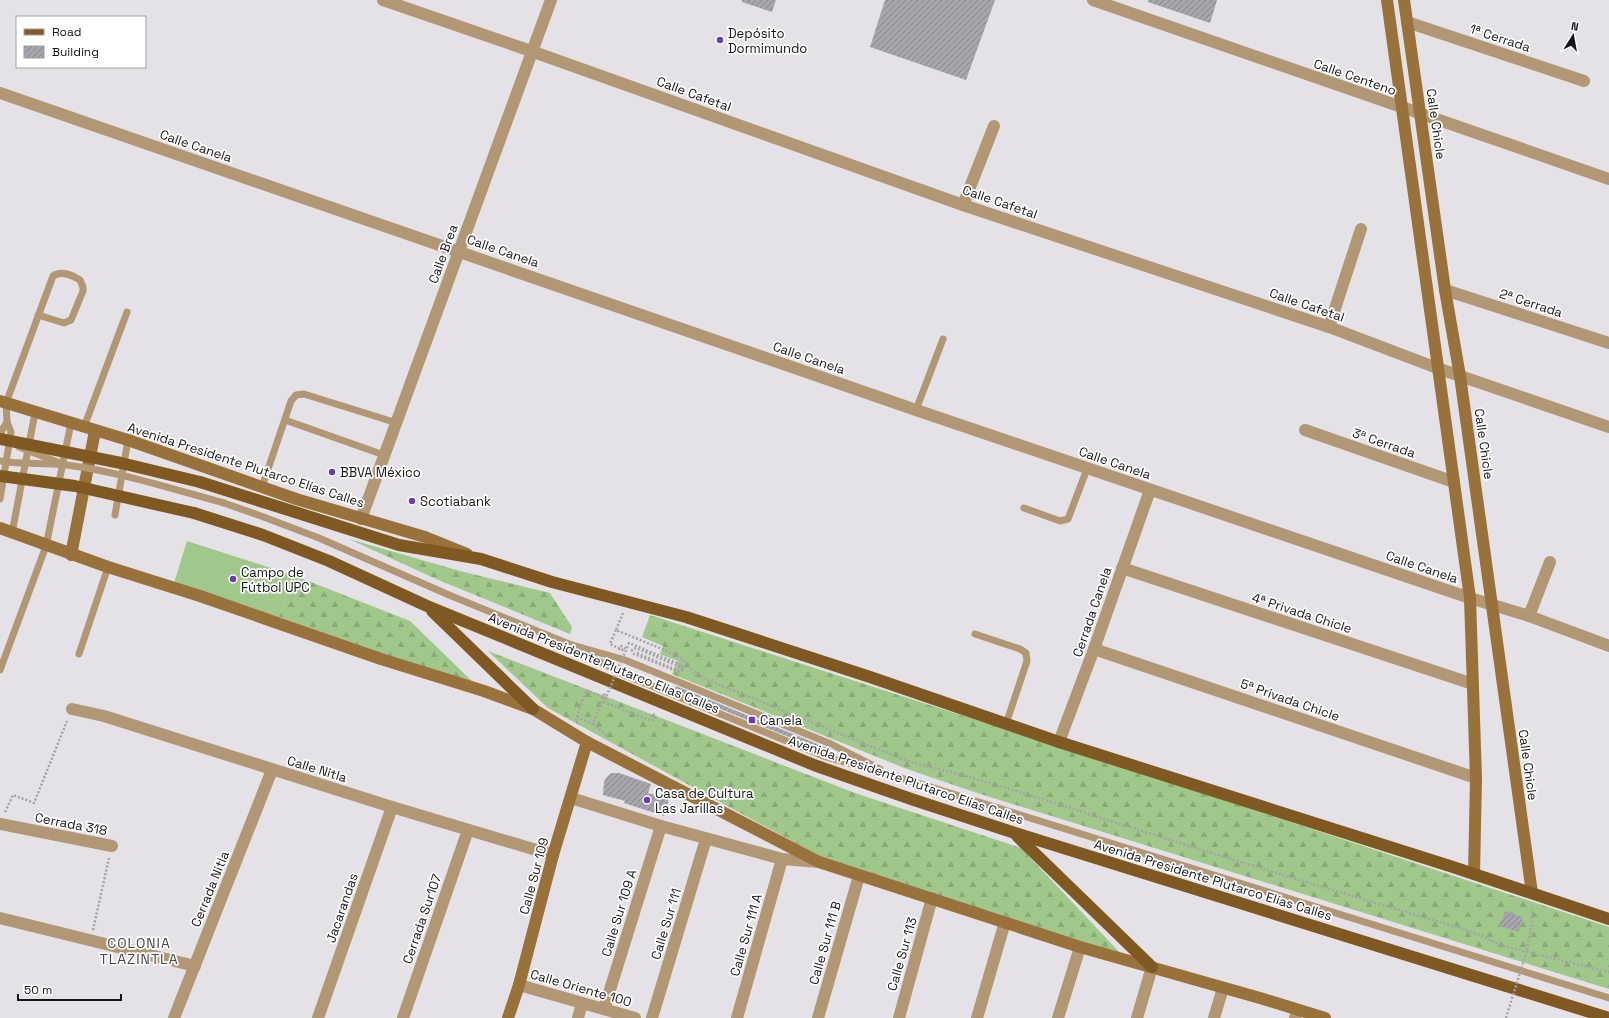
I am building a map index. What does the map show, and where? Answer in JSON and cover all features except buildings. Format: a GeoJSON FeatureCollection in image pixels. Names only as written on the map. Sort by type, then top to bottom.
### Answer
{"type":"FeatureCollection","features":[{"type":"Feature","properties":{"kind":"main road","name":"Avenida Presidente Plutarco Elías Calles"},"geometry":{"type":"LineString","coordinates":[[0,439],[200,482],[399,545],[482,560],[552,582],[693,619],[1059,742],[1474,874],[1609,919]]}},
{"type":"Feature","properties":{"kind":"main road","name":"Avenida Presidente Plutarco Elías Calles"},"geometry":{"type":"LineString","coordinates":[[0,476],[75,486],[194,513],[270,538],[329,561],[427,606],[814,765],[1015,833],[1609,1018]]}},
{"type":"Feature","properties":{"kind":"main road"},"geometry":{"type":"LineString","coordinates":[[427,606],[533,709]]}},
{"type":"Feature","properties":{"kind":"main road"},"geometry":{"type":"LineString","coordinates":[[1015,833],[1152,967]]}},
{"type":"Feature","properties":{"kind":"street","name":"Calle Cafetal"},"geometry":{"type":"LineString","coordinates":[[383,0],[532,51],[963,205],[1329,327],[1437,368],[1609,427]]}},
{"type":"Feature","properties":{"kind":"street","name":"Calle Brea"},"geometry":{"type":"LineString","coordinates":[[361,519],[551,0]]}},
{"type":"Feature","properties":{"kind":"street","name":"Calle Centeno"},"geometry":{"type":"LineString","coordinates":[[1093,0],[1609,180]]}},
{"type":"Feature","properties":{"kind":"street"},"geometry":{"type":"LineString","coordinates":[[1387,0],[1470,598],[1476,778],[1474,874]]}},
{"type":"Feature","properties":{"kind":"street","name":"Calle Chicle"},"geometry":{"type":"LineString","coordinates":[[1404,0],[1445,290],[1460,376],[1532,893]]}},
{"type":"Feature","properties":{"kind":"street","name":"1ª Cerrada"},"geometry":{"type":"LineString","coordinates":[[1407,22],[1584,81]]}},
{"type":"Feature","properties":{"kind":"street","name":"Calle Canela"},"geometry":{"type":"LineString","coordinates":[[0,93],[1087,469],[1470,598],[1491,603],[1529,616],[1609,646]]}},
{"type":"Feature","properties":{"kind":"street"},"geometry":{"type":"LineString","coordinates":[[963,205],[994,126]]}},
{"type":"Feature","properties":{"kind":"street"},"geometry":{"type":"LineString","coordinates":[[1329,327],[1361,229]]}},
{"type":"Feature","properties":{"kind":"street","name":"2ª Cerrada"},"geometry":{"type":"LineString","coordinates":[[1445,290],[1609,343]]}},
{"type":"Feature","properties":{"kind":"street","name":"Avenida Presidente Plutarco Elías Calles"},"geometry":{"type":"LineString","coordinates":[[3,402],[128,440],[296,499],[425,537],[482,560]]}},
{"type":"Feature","properties":{"kind":"street"},"geometry":{"type":"LineString","coordinates":[[72,555],[89,429]]}},
{"type":"Feature","properties":{"kind":"street","name":"3ª Cerrada"},"geometry":{"type":"LineString","coordinates":[[1305,430],[1454,482]]}},
{"type":"Feature","properties":{"kind":"street","name":"Cerrada Canela"},"geometry":{"type":"LineString","coordinates":[[1059,742],[1150,490]]}},
{"type":"Feature","properties":{"kind":"street"},"geometry":{"type":"LineString","coordinates":[[0,528],[72,555],[200,596],[381,659],[484,691],[533,709],[587,742],[819,862],[1080,946],[1224,988],[1296,1014],[1324,1018]]}},
{"type":"Feature","properties":{"kind":"street"},"geometry":{"type":"LineString","coordinates":[[1529,616],[1550,562]]}},
{"type":"Feature","properties":{"kind":"street","name":"4ª Privada Chicle"},"geometry":{"type":"LineString","coordinates":[[1122,568],[1473,684]]}},
{"type":"Feature","properties":{"kind":"street","name":"5ª Privada Chicle"},"geometry":{"type":"LineString","coordinates":[[1094,648],[1476,778]]}},
{"type":"Feature","properties":{"kind":"street","name":"Calle Nitla"},"geometry":{"type":"LineString","coordinates":[[72,709],[104,716],[272,770],[553,855]]}},
{"type":"Feature","properties":{"kind":"street","name":"Calle Sur 109"},"geometry":{"type":"LineString","coordinates":[[508,1018],[519,986],[553,855],[587,742]]}},
{"type":"Feature","properties":{"kind":"street","name":"Cerrada Nitla"},"geometry":{"type":"LineString","coordinates":[[174,1018],[272,770]]}},
{"type":"Feature","properties":{"kind":"street"},"geometry":{"type":"LineString","coordinates":[[571,798],[661,826],[782,859],[819,862]]}},
{"type":"Feature","properties":{"kind":"street","name":"Jacarandas"},"geometry":{"type":"LineString","coordinates":[[318,1018],[392,807]]}},
{"type":"Feature","properties":{"kind":"street","name":"Cerrada 318"},"geometry":{"type":"LineString","coordinates":[[2,820],[112,846]]}},
{"type":"Feature","properties":{"kind":"street","name":"Calle Sur 109 A"},"geometry":{"type":"LineString","coordinates":[[604,1009],[661,826]]}},
{"type":"Feature","properties":{"kind":"street","name":"Cerrada Sur107"},"geometry":{"type":"LineString","coordinates":[[403,1018],[468,830]]}},
{"type":"Feature","properties":{"kind":"street","name":"Calle Sur 111"},"geometry":{"type":"LineString","coordinates":[[652,1018],[706,839]]}},
{"type":"Feature","properties":{"kind":"street","name":"Calle Sur 111 A"},"geometry":{"type":"LineString","coordinates":[[737,1018],[782,859]]}},
{"type":"Feature","properties":{"kind":"street","name":"Calle Sur 111 B"},"geometry":{"type":"LineString","coordinates":[[818,1018],[859,876]]}},
{"type":"Feature","properties":{"kind":"street","name":"Calle Sur 113"},"geometry":{"type":"LineString","coordinates":[[899,1018],[932,898]]}},
{"type":"Feature","properties":{"kind":"street"},"geometry":{"type":"LineString","coordinates":[[0,918],[194,966]]}},
{"type":"Feature","properties":{"kind":"street"},"geometry":{"type":"LineString","coordinates":[[977,1018],[1005,922]]}},
{"type":"Feature","properties":{"kind":"street"},"geometry":{"type":"LineString","coordinates":[[1058,1018],[1080,946]]}},
{"type":"Feature","properties":{"kind":"street"},"geometry":{"type":"LineString","coordinates":[[1137,1018],[1152,967]]}},
{"type":"Feature","properties":{"kind":"street","name":"Calle Oriente 100"},"geometry":{"type":"LineString","coordinates":[[519,986],[582,1002],[635,1018]]}},
{"type":"Feature","properties":{"kind":"street"},"geometry":{"type":"LineString","coordinates":[[1214,1018],[1224,988]]}},
{"type":"Feature","properties":{"kind":"street"},"geometry":{"type":"LineString","coordinates":[[578,1018],[582,1002]]}},
{"type":"Feature","properties":{"kind":"lane"},"geometry":{"type":"LineString","coordinates":[[0,499],[11,432],[7,422],[3,402],[53,276],[64,273],[80,280],[83,287],[71,320],[64,323],[38,315]]}},
{"type":"Feature","properties":{"kind":"lane"},"geometry":{"type":"LineString","coordinates":[[89,429],[127,312]]}},
{"type":"Feature","properties":{"kind":"lane"},"geometry":{"type":"LineString","coordinates":[[916,410],[943,339]]}},
{"type":"Feature","properties":{"kind":"lane"},"geometry":{"type":"LineString","coordinates":[[262,486],[293,397],[300,394],[397,423]]}},
{"type":"Feature","properties":{"kind":"lane"},"geometry":{"type":"LineString","coordinates":[[12,533],[35,412]]}},
{"type":"Feature","properties":{"kind":"lane"},"geometry":{"type":"LineString","coordinates":[[284,420],[384,455]]}},
{"type":"Feature","properties":{"kind":"lane"},"geometry":{"type":"LineString","coordinates":[[0,439],[2,430],[7,422]]}},
{"type":"Feature","properties":{"kind":"lane"},"geometry":{"type":"LineString","coordinates":[[0,670],[46,546],[71,423]]}},
{"type":"Feature","properties":{"kind":"lane"},"geometry":{"type":"LineString","coordinates":[[115,515],[128,440]]}},
{"type":"Feature","properties":{"kind":"lane"},"geometry":{"type":"LineString","coordinates":[[0,444],[19,448],[66,465],[141,480],[224,503],[261,516],[319,538],[442,592],[569,644],[625,660],[831,744],[895,776]]}},
{"type":"Feature","properties":{"kind":"lane"},"geometry":{"type":"LineString","coordinates":[[0,461],[16,464],[66,465]]}},
{"type":"Feature","properties":{"kind":"lane"},"geometry":{"type":"LineString","coordinates":[[1024,508],[1060,521],[1068,519],[1087,469]]}},
{"type":"Feature","properties":{"kind":"lane"},"geometry":{"type":"LineString","coordinates":[[79,654],[108,567]]}},
{"type":"Feature","properties":{"kind":"lane"},"geometry":{"type":"LineString","coordinates":[[976,634],[1026,653],[1027,661],[1006,724]]}},
{"type":"Feature","properties":{"kind":"lane"},"geometry":{"type":"LineString","coordinates":[[569,644],[620,673],[826,757],[895,776],[1609,998]]}},
{"type":"Feature","properties":{"kind":"path"},"geometry":{"type":"LineString","coordinates":[[626,651],[610,644],[627,601]]}},
{"type":"Feature","properties":{"kind":"path"},"geometry":{"type":"LineString","coordinates":[[616,630],[679,656],[694,672],[705,679],[910,762],[940,768],[1284,876],[1460,928],[1503,946],[1609,972]]}},
{"type":"Feature","properties":{"kind":"path"},"geometry":{"type":"LineString","coordinates":[[637,653],[679,671],[682,669],[680,666],[636,648],[632,650],[634,654],[679,672],[683,670],[682,666],[629,643],[604,702],[649,720],[655,719]]}},
{"type":"Feature","properties":{"kind":"path"},"geometry":{"type":"LineString","coordinates":[[572,733],[586,690],[606,698]]}},
{"type":"Feature","properties":{"kind":"path"},"geometry":{"type":"LineString","coordinates":[[577,717],[593,724],[604,693]]}},
{"type":"Feature","properties":{"kind":"path","name":"Cerrada 318"},"geometry":{"type":"LineString","coordinates":[[2,820],[13,795],[34,803],[72,709]]}},
{"type":"Feature","properties":{"kind":"path","name":"Cerrada 318"},"geometry":{"type":"LineString","coordinates":[[91,940],[112,846]]}},
{"type":"Feature","properties":{"kind":"path"},"geometry":{"type":"LineString","coordinates":[[1506,1018],[1527,950],[1532,923]]}},
{"type":"Feature","properties":{"kind":"green space"},"geometry":{"type":"Polygon","coordinates":[[[349,539],[460,571],[550,593],[572,627],[570,634],[436,579],[349,539]]]}},
{"type":"Feature","properties":{"kind":"green space","name":"Campo de Fútbol UPC"},"geometry":{"type":"Polygon","coordinates":[[[187,541],[293,575],[279,617],[174,583],[187,541]]]}},
{"type":"Feature","properties":{"kind":"green space"},"geometry":{"type":"Polygon","coordinates":[[[293,575],[410,621],[478,687],[279,617],[293,575]]]}},
{"type":"Feature","properties":{"kind":"green space"},"geometry":{"type":"Polygon","coordinates":[[[650,615],[1178,785],[1609,927],[1609,989],[974,792],[907,769],[672,674],[678,661],[660,654],[663,646],[642,637],[650,615]]]}},
{"type":"Feature","properties":{"kind":"green space"},"geometry":{"type":"Polygon","coordinates":[[[488,651],[855,793],[1021,848],[1123,956],[819,856],[548,708],[488,651]]]}},
{"type":"Feature","properties":{"kind":"place","name":"Depósito Dormimundo"},"geometry":{"type":"Point","coordinates":[720,40]}},
{"type":"Feature","properties":{"kind":"place","name":"BBVA México"},"geometry":{"type":"Point","coordinates":[332,472]}},
{"type":"Feature","properties":{"kind":"place","name":"Scotiabank"},"geometry":{"type":"Point","coordinates":[412,501]}},
{"type":"Feature","properties":{"kind":"place","name":"Campo de Fútbol UPC"},"geometry":{"type":"Point","coordinates":[233,579]}},
{"type":"Feature","properties":{"kind":"place","name":"Canela"},"geometry":{"type":"Point","coordinates":[752,720]}},
{"type":"Feature","properties":{"kind":"place","name":"Casa de Cultura Las Jarillas"},"geometry":{"type":"Point","coordinates":[647,800]}},
{"type":"Feature","properties":{"kind":"district","name":"COLONIA TLAZINTLA"},"geometry":{"type":"Point","coordinates":[139,952]}}]}
